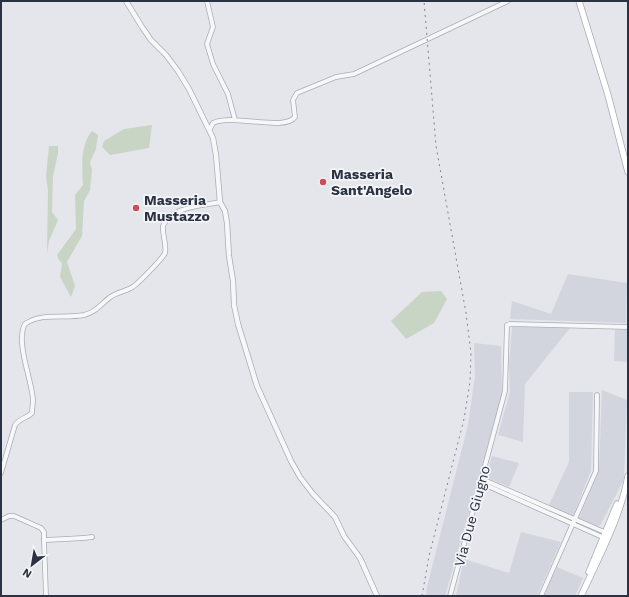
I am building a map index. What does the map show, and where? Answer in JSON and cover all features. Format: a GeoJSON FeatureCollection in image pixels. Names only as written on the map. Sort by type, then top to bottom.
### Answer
{"type":"FeatureCollection","features":[{"type":"Feature","properties":{"kind":"main road"},"geometry":{"type":"LineString","coordinates":[[579,1],[608,95],[628,172]]}},
{"type":"Feature","properties":{"kind":"main road"},"geometry":{"type":"LineString","coordinates":[[580,596],[602,534],[615,514],[627,486],[628,477]]}},
{"type":"Feature","properties":{"kind":"main road"},"geometry":{"type":"LineString","coordinates":[[580,596],[596,563],[628,477]]}},
{"type":"Feature","properties":{"kind":"street"},"geometry":{"type":"LineString","coordinates":[[126,1],[146,34],[166,55],[178,71],[210,129],[216,155],[220,202],[225,211],[227,223],[234,306],[257,386],[291,461],[313,494],[334,517],[344,536],[360,558],[377,596]]}},
{"type":"Feature","properties":{"kind":"street"},"geometry":{"type":"LineString","coordinates":[[207,1],[213,27],[207,44],[213,64],[228,94],[235,120]]}},
{"type":"Feature","properties":{"kind":"street"},"geometry":{"type":"LineString","coordinates":[[210,129],[215,121],[235,120],[271,123],[291,121],[294,119],[295,115],[293,100],[297,93],[336,77],[354,74],[508,1]]}},
{"type":"Feature","properties":{"kind":"street"},"geometry":{"type":"LineString","coordinates":[[1,473],[16,424],[18,421],[28,417],[32,413],[33,400],[22,344],[22,329],[24,324],[42,318],[84,315],[99,308],[109,298],[119,292],[132,288],[156,265],[164,255],[165,244],[163,226],[169,217],[179,210],[220,202]]}},
{"type":"Feature","properties":{"kind":"street","name":"Via Due Giugno"},"geometry":{"type":"LineString","coordinates":[[450,596],[505,391],[507,325],[628,327]]}},
{"type":"Feature","properties":{"kind":"street"},"geometry":{"type":"LineString","coordinates":[[541,596],[596,471],[597,395]]}},
{"type":"Feature","properties":{"kind":"street"},"geometry":{"type":"LineString","coordinates":[[481,481],[602,534],[602,546],[596,563]]}},
{"type":"Feature","properties":{"kind":"street"},"geometry":{"type":"LineString","coordinates":[[1,520],[9,516],[14,516],[41,528],[44,532],[46,596]]}},
{"type":"Feature","properties":{"kind":"street"},"geometry":{"type":"LineString","coordinates":[[44,540],[92,537]]}},
{"type":"Feature","properties":{"kind":"shaded area"},"geometry":{"type":"Polygon","coordinates":[[[568,274],[627,283],[626,323],[510,319],[512,301],[551,314],[568,274]]]}},
{"type":"Feature","properties":{"kind":"shaded area"},"geometry":{"type":"Polygon","coordinates":[[[512,327],[570,328],[525,384],[523,442],[498,435],[510,392],[509,365],[512,327]]]}},
{"type":"Feature","properties":{"kind":"shaded area"},"geometry":{"type":"Polygon","coordinates":[[[615,330],[628,330],[628,362],[614,361],[615,330]]]}},
{"type":"Feature","properties":{"kind":"shaded area"},"geometry":{"type":"Polygon","coordinates":[[[474,343],[501,346],[502,395],[445,596],[426,596],[468,425],[475,376],[474,343]]]}},
{"type":"Feature","properties":{"kind":"shaded area"},"geometry":{"type":"Polygon","coordinates":[[[602,390],[627,400],[624,479],[601,524],[598,526],[579,518],[599,470],[602,390]]]}},
{"type":"Feature","properties":{"kind":"shaded area"},"geometry":{"type":"Polygon","coordinates":[[[569,392],[593,392],[591,471],[573,516],[549,505],[569,462],[569,392]]]}},
{"type":"Feature","properties":{"kind":"shaded area"},"geometry":{"type":"Polygon","coordinates":[[[492,456],[519,463],[509,487],[486,477],[492,456]]]}},
{"type":"Feature","properties":{"kind":"shaded area"},"geometry":{"type":"Polygon","coordinates":[[[521,532],[561,542],[537,596],[456,596],[464,559],[509,573],[521,532]]]}},
{"type":"Feature","properties":{"kind":"shaded area"},"geometry":{"type":"Polygon","coordinates":[[[557,567],[583,578],[575,596],[544,596],[557,567]]]}},
{"type":"Feature","properties":{"kind":"green space"},"geometry":{"type":"Polygon","coordinates":[[[152,125],[149,148],[110,155],[102,147],[104,141],[124,129],[152,125]]]}},
{"type":"Feature","properties":{"kind":"green space"},"geometry":{"type":"Polygon","coordinates":[[[92,131],[98,135],[96,149],[90,162],[92,170],[90,190],[84,201],[82,236],[67,262],[75,286],[71,297],[60,277],[62,263],[57,255],[76,229],[75,195],[83,185],[82,164],[85,143],[92,131]]]}},
{"type":"Feature","properties":{"kind":"green space"},"geometry":{"type":"Polygon","coordinates":[[[49,146],[58,146],[53,176],[52,212],[58,220],[49,241],[47,254],[48,191],[46,176],[49,146]]]}},
{"type":"Feature","properties":{"kind":"green space"},"geometry":{"type":"Polygon","coordinates":[[[441,291],[447,299],[434,323],[406,339],[391,321],[422,292],[441,291]]]}},
{"type":"Feature","properties":{"kind":"railway"},"geometry":{"type":"LineString","coordinates":[[422,596],[429,556],[464,419],[470,382],[471,353],[466,313],[436,146],[424,1]]}},
{"type":"Feature","properties":{"kind":"place","name":"Masseria Sant'Angelo"},"geometry":{"type":"Point","coordinates":[323,182]}},
{"type":"Feature","properties":{"kind":"place","name":"Masseria Mustazzo"},"geometry":{"type":"Point","coordinates":[136,208]}}]}
